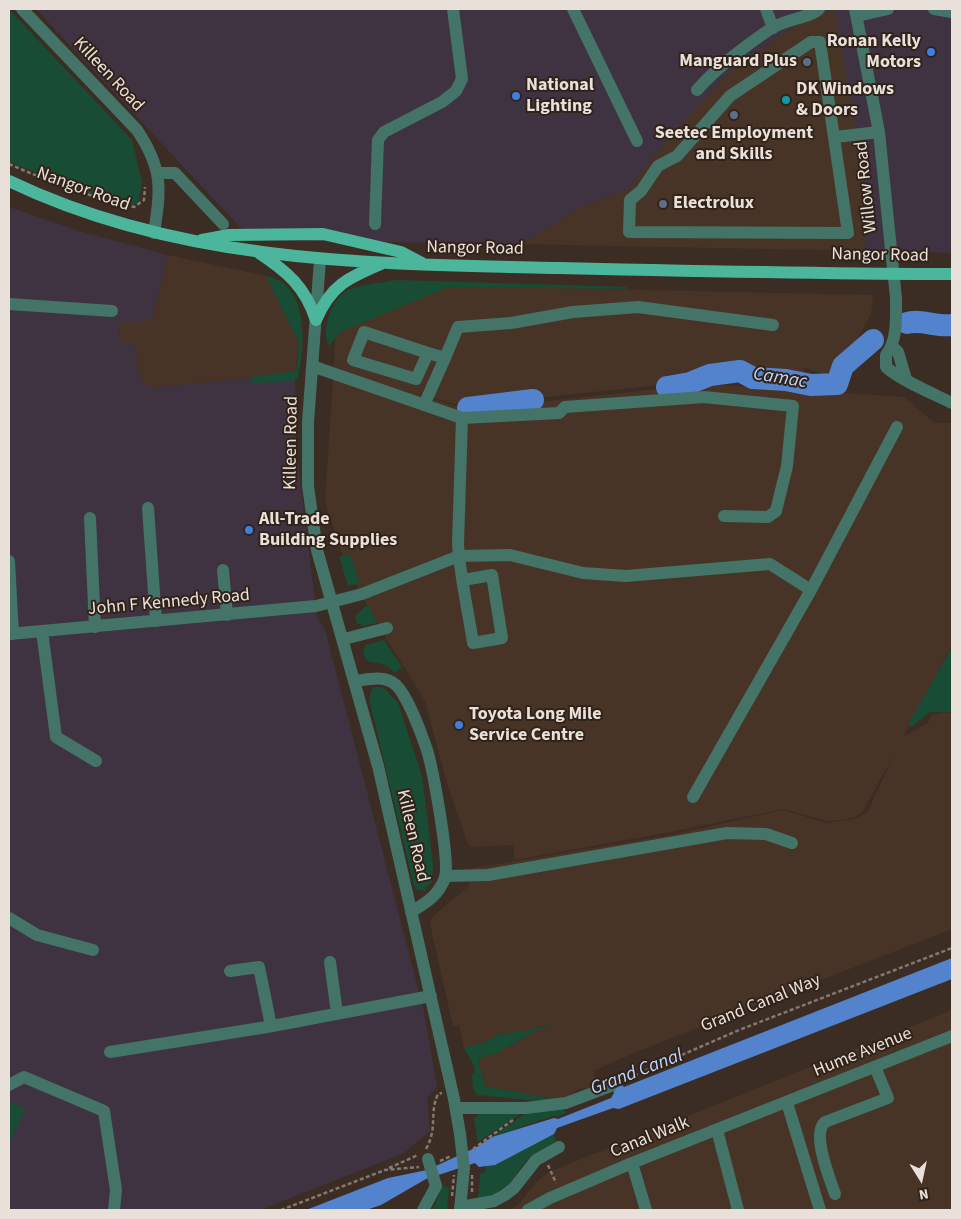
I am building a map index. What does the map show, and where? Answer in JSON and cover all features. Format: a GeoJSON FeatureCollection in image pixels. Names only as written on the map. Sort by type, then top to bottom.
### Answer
{"type":"FeatureCollection","features":[{"type":"Feature","properties":{"kind":"main road","name":"Nangor Road"},"geometry":{"type":"LineString","coordinates":[[9,180],[68,207],[154,233],[192,242],[320,260],[428,265],[952,274]]}},
{"type":"Feature","properties":{"kind":"main road"},"geometry":{"type":"LineString","coordinates":[[192,242],[229,235],[323,234],[401,252],[428,265]]}},
{"type":"Feature","properties":{"kind":"main road"},"geometry":{"type":"LineString","coordinates":[[255,251],[280,267],[299,285],[310,302],[316,320]]}},
{"type":"Feature","properties":{"kind":"main road"},"geometry":{"type":"LineString","coordinates":[[316,320],[322,304],[345,279],[383,263]]}},
{"type":"Feature","properties":{"kind":"street","name":"Killeen Road"},"geometry":{"type":"LineString","coordinates":[[22,9],[137,130],[151,152],[158,173],[159,190],[154,233]]}},
{"type":"Feature","properties":{"kind":"street"},"geometry":{"type":"LineString","coordinates":[[375,224],[378,140],[384,132],[442,102],[456,91],[462,79],[453,9]]}},
{"type":"Feature","properties":{"kind":"street"},"geometry":{"type":"LineString","coordinates":[[572,9],[637,141]]}},
{"type":"Feature","properties":{"kind":"street"},"geometry":{"type":"LineString","coordinates":[[766,9],[772,28]]}},
{"type":"Feature","properties":{"kind":"street"},"geometry":{"type":"LineString","coordinates":[[697,90],[707,78],[772,28],[788,20],[814,13],[819,9]]}},
{"type":"Feature","properties":{"kind":"street"},"geometry":{"type":"LineString","coordinates":[[856,12],[888,9]]}},
{"type":"Feature","properties":{"kind":"street"},"geometry":{"type":"LineString","coordinates":[[934,9],[952,12]]}},
{"type":"Feature","properties":{"kind":"street","name":"Willow Road"},"geometry":{"type":"LineString","coordinates":[[856,12],[879,132],[894,274],[896,325],[892,346],[898,352],[906,379],[952,403]]}},
{"type":"Feature","properties":{"kind":"street"},"geometry":{"type":"LineString","coordinates":[[811,42],[820,42],[835,138],[848,233],[629,232],[630,200],[641,191],[658,166],[676,156],[730,96],[811,42]]}},
{"type":"Feature","properties":{"kind":"street"},"geometry":{"type":"LineString","coordinates":[[835,138],[879,132]]}},
{"type":"Feature","properties":{"kind":"street"},"geometry":{"type":"LineString","coordinates":[[158,173],[175,173],[224,224]]}},
{"type":"Feature","properties":{"kind":"street","name":"Killeen Road"},"geometry":{"type":"LineString","coordinates":[[320,260],[308,422],[308,486],[317,550],[356,680],[378,766],[456,1108],[464,1168],[461,1204]]}},
{"type":"Feature","properties":{"kind":"street"},"geometry":{"type":"LineString","coordinates":[[9,304],[112,311]]}},
{"type":"Feature","properties":{"kind":"street"},"geometry":{"type":"LineString","coordinates":[[424,405],[458,326],[511,323],[573,312],[638,307],[773,325]]}},
{"type":"Feature","properties":{"kind":"street"},"geometry":{"type":"LineString","coordinates":[[428,353],[416,379],[353,360],[364,332],[444,358]]}},
{"type":"Feature","properties":{"kind":"street"},"geometry":{"type":"LineString","coordinates":[[312,366],[462,418],[558,413],[566,407],[704,397],[793,406],[787,466],[776,511],[768,517],[724,516]]}},
{"type":"Feature","properties":{"kind":"street"},"geometry":{"type":"LineString","coordinates":[[462,418],[459,556],[462,580],[473,643],[502,638],[492,575],[462,580]]}},
{"type":"Feature","properties":{"kind":"street"},"geometry":{"type":"LineString","coordinates":[[693,797],[811,590],[897,427]]}},
{"type":"Feature","properties":{"kind":"street"},"geometry":{"type":"LineString","coordinates":[[148,508],[156,621]]}},
{"type":"Feature","properties":{"kind":"street"},"geometry":{"type":"LineString","coordinates":[[90,518],[95,627]]}},
{"type":"Feature","properties":{"kind":"street","name":"John F Kennedy Road"},"geometry":{"type":"LineString","coordinates":[[11,634],[227,615],[333,603],[459,556],[510,555],[583,573],[626,576],[770,564],[811,590]]}},
{"type":"Feature","properties":{"kind":"street"},"geometry":{"type":"LineString","coordinates":[[9,562],[11,634]]}},
{"type":"Feature","properties":{"kind":"street"},"geometry":{"type":"LineString","coordinates":[[223,570],[227,615]]}},
{"type":"Feature","properties":{"kind":"street"},"geometry":{"type":"LineString","coordinates":[[344,639],[387,628]]}},
{"type":"Feature","properties":{"kind":"street"},"geometry":{"type":"LineString","coordinates":[[42,631],[56,737],[96,761]]}},
{"type":"Feature","properties":{"kind":"street","name":"Killeen Road"},"geometry":{"type":"LineString","coordinates":[[356,680],[383,679],[395,684],[405,697],[427,751],[444,840],[446,876],[436,897],[411,912]]}},
{"type":"Feature","properties":{"kind":"street"},"geometry":{"type":"LineString","coordinates":[[446,876],[488,875],[726,833],[752,832],[792,843]]}},
{"type":"Feature","properties":{"kind":"street"},"geometry":{"type":"LineString","coordinates":[[9,918],[38,935],[93,950]]}},
{"type":"Feature","properties":{"kind":"street"},"geometry":{"type":"LineString","coordinates":[[330,962],[338,1013]]}},
{"type":"Feature","properties":{"kind":"street"},"geometry":{"type":"LineString","coordinates":[[230,971],[259,967],[269,1026]]}},
{"type":"Feature","properties":{"kind":"street"},"geometry":{"type":"LineString","coordinates":[[110,1052],[269,1026],[431,996]]}},
{"type":"Feature","properties":{"kind":"street","name":"Hume Avenue"},"geometry":{"type":"LineString","coordinates":[[787,1103],[952,1036]]}},
{"type":"Feature","properties":{"kind":"street"},"geometry":{"type":"LineString","coordinates":[[835,1194],[822,1152],[820,1129],[822,1124],[892,1096],[875,1067]]}},
{"type":"Feature","properties":{"kind":"street"},"geometry":{"type":"LineString","coordinates":[[9,1085],[24,1077],[104,1111],[116,1190],[114,1210]]}},
{"type":"Feature","properties":{"kind":"street"},"geometry":{"type":"LineString","coordinates":[[456,1108],[526,1108],[566,1103],[611,1086]]}},
{"type":"Feature","properties":{"kind":"street"},"geometry":{"type":"LineString","coordinates":[[787,1103],[820,1210]]}},
{"type":"Feature","properties":{"kind":"street","name":"Canal Walk"},"geometry":{"type":"LineString","coordinates":[[528,1210],[551,1204],[632,1163],[787,1103]]}},
{"type":"Feature","properties":{"kind":"street"},"geometry":{"type":"LineString","coordinates":[[717,1130],[738,1210]]}},
{"type":"Feature","properties":{"kind":"street"},"geometry":{"type":"LineString","coordinates":[[461,1204],[494,1201],[505,1195],[514,1188],[536,1160],[559,1147]]}},
{"type":"Feature","properties":{"kind":"street"},"geometry":{"type":"LineString","coordinates":[[425,1208],[436,1186],[426,1155]]}},
{"type":"Feature","properties":{"kind":"street"},"geometry":{"type":"LineString","coordinates":[[632,1163],[646,1210]]}},
{"type":"Feature","properties":{"kind":"path"},"geometry":{"type":"LineString","coordinates":[[9,164],[47,181],[95,198],[134,207],[144,200],[145,182]]}},
{"type":"Feature","properties":{"kind":"path","name":"Grand Canal Way"},"geometry":{"type":"LineString","coordinates":[[611,1086],[739,1030],[952,948]]}},
{"type":"Feature","properties":{"kind":"path"},"geometry":{"type":"LineString","coordinates":[[281,1210],[426,1155],[434,1128],[433,1105],[438,1094],[443,1093]]}},
{"type":"Feature","properties":{"kind":"shaded area"},"geometry":{"type":"Polygon","coordinates":[[[36,9],[835,9],[800,22],[725,76],[667,140],[627,190],[585,205],[521,244],[252,240],[36,9]]]}},
{"type":"Feature","properties":{"kind":"shaded area"},"geometry":{"type":"Polygon","coordinates":[[[835,9],[952,9],[952,253],[866,251],[858,144],[835,9]]]}},
{"type":"Feature","properties":{"kind":"shaded area"},"geometry":{"type":"Polygon","coordinates":[[[836,9],[858,144],[866,251],[521,244],[585,205],[627,190],[667,140],[725,76],[800,22],[836,9]]]}},
{"type":"Feature","properties":{"kind":"shaded area"},"geometry":{"type":"Polygon","coordinates":[[[9,207],[82,232],[168,255],[152,320],[120,323],[119,343],[135,343],[139,377],[150,388],[295,373],[296,450],[317,617],[325,630],[424,1012],[437,1087],[427,1099],[430,1131],[404,1153],[260,1210],[9,1210],[9,207]]]}},
{"type":"Feature","properties":{"kind":"shaded area"},"geometry":{"type":"Polygon","coordinates":[[[168,255],[266,276],[299,343],[295,373],[150,388],[139,377],[135,343],[119,343],[120,322],[152,320],[168,255]]]}},
{"type":"Feature","properties":{"kind":"shaded area"},"geometry":{"type":"Polygon","coordinates":[[[449,287],[873,295],[871,314],[836,378],[803,367],[803,375],[687,372],[667,375],[668,384],[462,406],[406,390],[467,410],[703,384],[904,397],[934,423],[952,423],[952,645],[903,737],[928,723],[931,715],[945,712],[952,714],[952,929],[626,1056],[594,1071],[596,1090],[587,1088],[577,1089],[571,1096],[554,1099],[485,1086],[478,1058],[497,1053],[549,1024],[526,1031],[499,1034],[486,1042],[464,1048],[459,1025],[453,1026],[430,924],[433,916],[468,887],[474,868],[671,835],[783,810],[827,823],[854,819],[867,813],[895,753],[863,811],[855,817],[827,821],[783,809],[515,860],[513,845],[469,847],[447,783],[425,701],[375,620],[346,566],[325,501],[334,368],[358,375],[334,366],[335,339],[338,330],[449,287]]]}},
{"type":"Feature","properties":{"kind":"shaded area"},"geometry":{"type":"Polygon","coordinates":[[[952,1010],[952,1210],[510,1210],[520,1203],[536,1182],[549,1172],[952,1010]]]}},
{"type":"Feature","properties":{"kind":"green space"},"geometry":{"type":"Polygon","coordinates":[[[9,9],[132,140],[142,182],[139,201],[134,205],[93,195],[9,162],[9,9]]]}},
{"type":"Feature","properties":{"kind":"green space"},"geometry":{"type":"Polygon","coordinates":[[[266,276],[280,281],[291,291],[301,318],[303,333],[298,378],[289,382],[251,383],[251,377],[296,371],[299,343],[266,276]]]}},
{"type":"Feature","properties":{"kind":"green space"},"geometry":{"type":"Polygon","coordinates":[[[396,280],[627,287],[626,289],[449,287],[340,332],[329,346],[326,331],[327,322],[329,314],[338,298],[350,289],[396,280]]]}},
{"type":"Feature","properties":{"kind":"green space"},"geometry":{"type":"Polygon","coordinates":[[[350,554],[360,583],[348,586],[339,557],[350,554]]]}},
{"type":"Feature","properties":{"kind":"green space"},"geometry":{"type":"Polygon","coordinates":[[[366,606],[369,606],[377,623],[363,626],[356,622],[355,616],[366,606]]]}},
{"type":"Feature","properties":{"kind":"green space"},"geometry":{"type":"Polygon","coordinates":[[[384,640],[402,667],[395,673],[385,665],[369,661],[364,656],[365,645],[384,640]]]}},
{"type":"Feature","properties":{"kind":"green space"},"geometry":{"type":"Polygon","coordinates":[[[952,647],[952,712],[930,712],[910,728],[909,723],[952,647]]]}},
{"type":"Feature","properties":{"kind":"green space"},"geometry":{"type":"Polygon","coordinates":[[[383,687],[398,703],[422,776],[433,864],[432,882],[426,888],[426,891],[417,890],[414,886],[369,699],[372,688],[383,687]]]}},
{"type":"Feature","properties":{"kind":"green space"},"geometry":{"type":"Polygon","coordinates":[[[556,1023],[538,1030],[497,1053],[478,1059],[485,1086],[554,1099],[539,1101],[477,1095],[473,1089],[472,1075],[475,1072],[474,1066],[464,1048],[486,1042],[499,1034],[526,1031],[556,1023]]]}},
{"type":"Feature","properties":{"kind":"green space"},"geometry":{"type":"Polygon","coordinates":[[[9,1102],[25,1109],[9,1145],[9,1102]]]}},
{"type":"Feature","properties":{"kind":"green space"},"geometry":{"type":"Polygon","coordinates":[[[561,1108],[567,1113],[492,1137],[526,1113],[561,1108]]]}},
{"type":"Feature","properties":{"kind":"green space"},"geometry":{"type":"Polygon","coordinates":[[[480,1113],[522,1113],[478,1142],[474,1119],[480,1113]]]}},
{"type":"Feature","properties":{"kind":"green space"},"geometry":{"type":"Polygon","coordinates":[[[554,1134],[556,1141],[529,1158],[510,1184],[499,1192],[478,1199],[480,1174],[486,1171],[485,1167],[554,1134]]]}},
{"type":"Feature","properties":{"kind":"green space"},"geometry":{"type":"Polygon","coordinates":[[[442,1186],[449,1187],[447,1210],[433,1210],[442,1186]]]}},
{"type":"Feature","properties":{"kind":"water"},"geometry":{"type":"Polygon","coordinates":[[[952,958],[952,979],[619,1109],[613,1108],[557,1128],[554,1134],[495,1165],[479,1167],[475,1163],[426,1179],[381,1205],[366,1210],[306,1210],[388,1178],[427,1170],[477,1147],[492,1137],[554,1118],[558,1119],[611,1098],[614,1093],[613,1089],[622,1085],[624,1087],[952,958]]]}},
{"type":"Feature","properties":{"kind":"waterway","name":"Camac"},"geometry":{"type":"LineString","coordinates":[[907,323],[952,325]]}},
{"type":"Feature","properties":{"kind":"waterway","name":"Camac"},"geometry":{"type":"LineString","coordinates":[[667,387],[690,383],[710,375],[740,371],[753,378],[786,380],[811,385],[837,384],[843,366],[873,340]]}},
{"type":"Feature","properties":{"kind":"waterway","name":"Camac"},"geometry":{"type":"LineString","coordinates":[[468,408],[533,400]]}},
{"type":"Feature","properties":{"kind":"place","name":"Ronan Kelly Motors"},"geometry":{"type":"Point","coordinates":[931,52]}},
{"type":"Feature","properties":{"kind":"place","name":"Manguard Plus"},"geometry":{"type":"Point","coordinates":[807,62]}},
{"type":"Feature","properties":{"kind":"place","name":"National Lighting"},"geometry":{"type":"Point","coordinates":[516,96]}},
{"type":"Feature","properties":{"kind":"place","name":"DK Windows & Doors"},"geometry":{"type":"Point","coordinates":[786,100]}},
{"type":"Feature","properties":{"kind":"place","name":"Seetec Employment and Skills"},"geometry":{"type":"Point","coordinates":[734,115]}},
{"type":"Feature","properties":{"kind":"place","name":"Electrolux"},"geometry":{"type":"Point","coordinates":[663,204]}},
{"type":"Feature","properties":{"kind":"place","name":"All-Trade Building Supplies"},"geometry":{"type":"Point","coordinates":[249,530]}},
{"type":"Feature","properties":{"kind":"place","name":"Toyota Long Mile Service Centre"},"geometry":{"type":"Point","coordinates":[459,725]}},
{"type":"Feature","properties":{"kind":"water label","name":"Grand Canal"},"geometry":{"type":"Point","coordinates":[637,1073]}}]}
